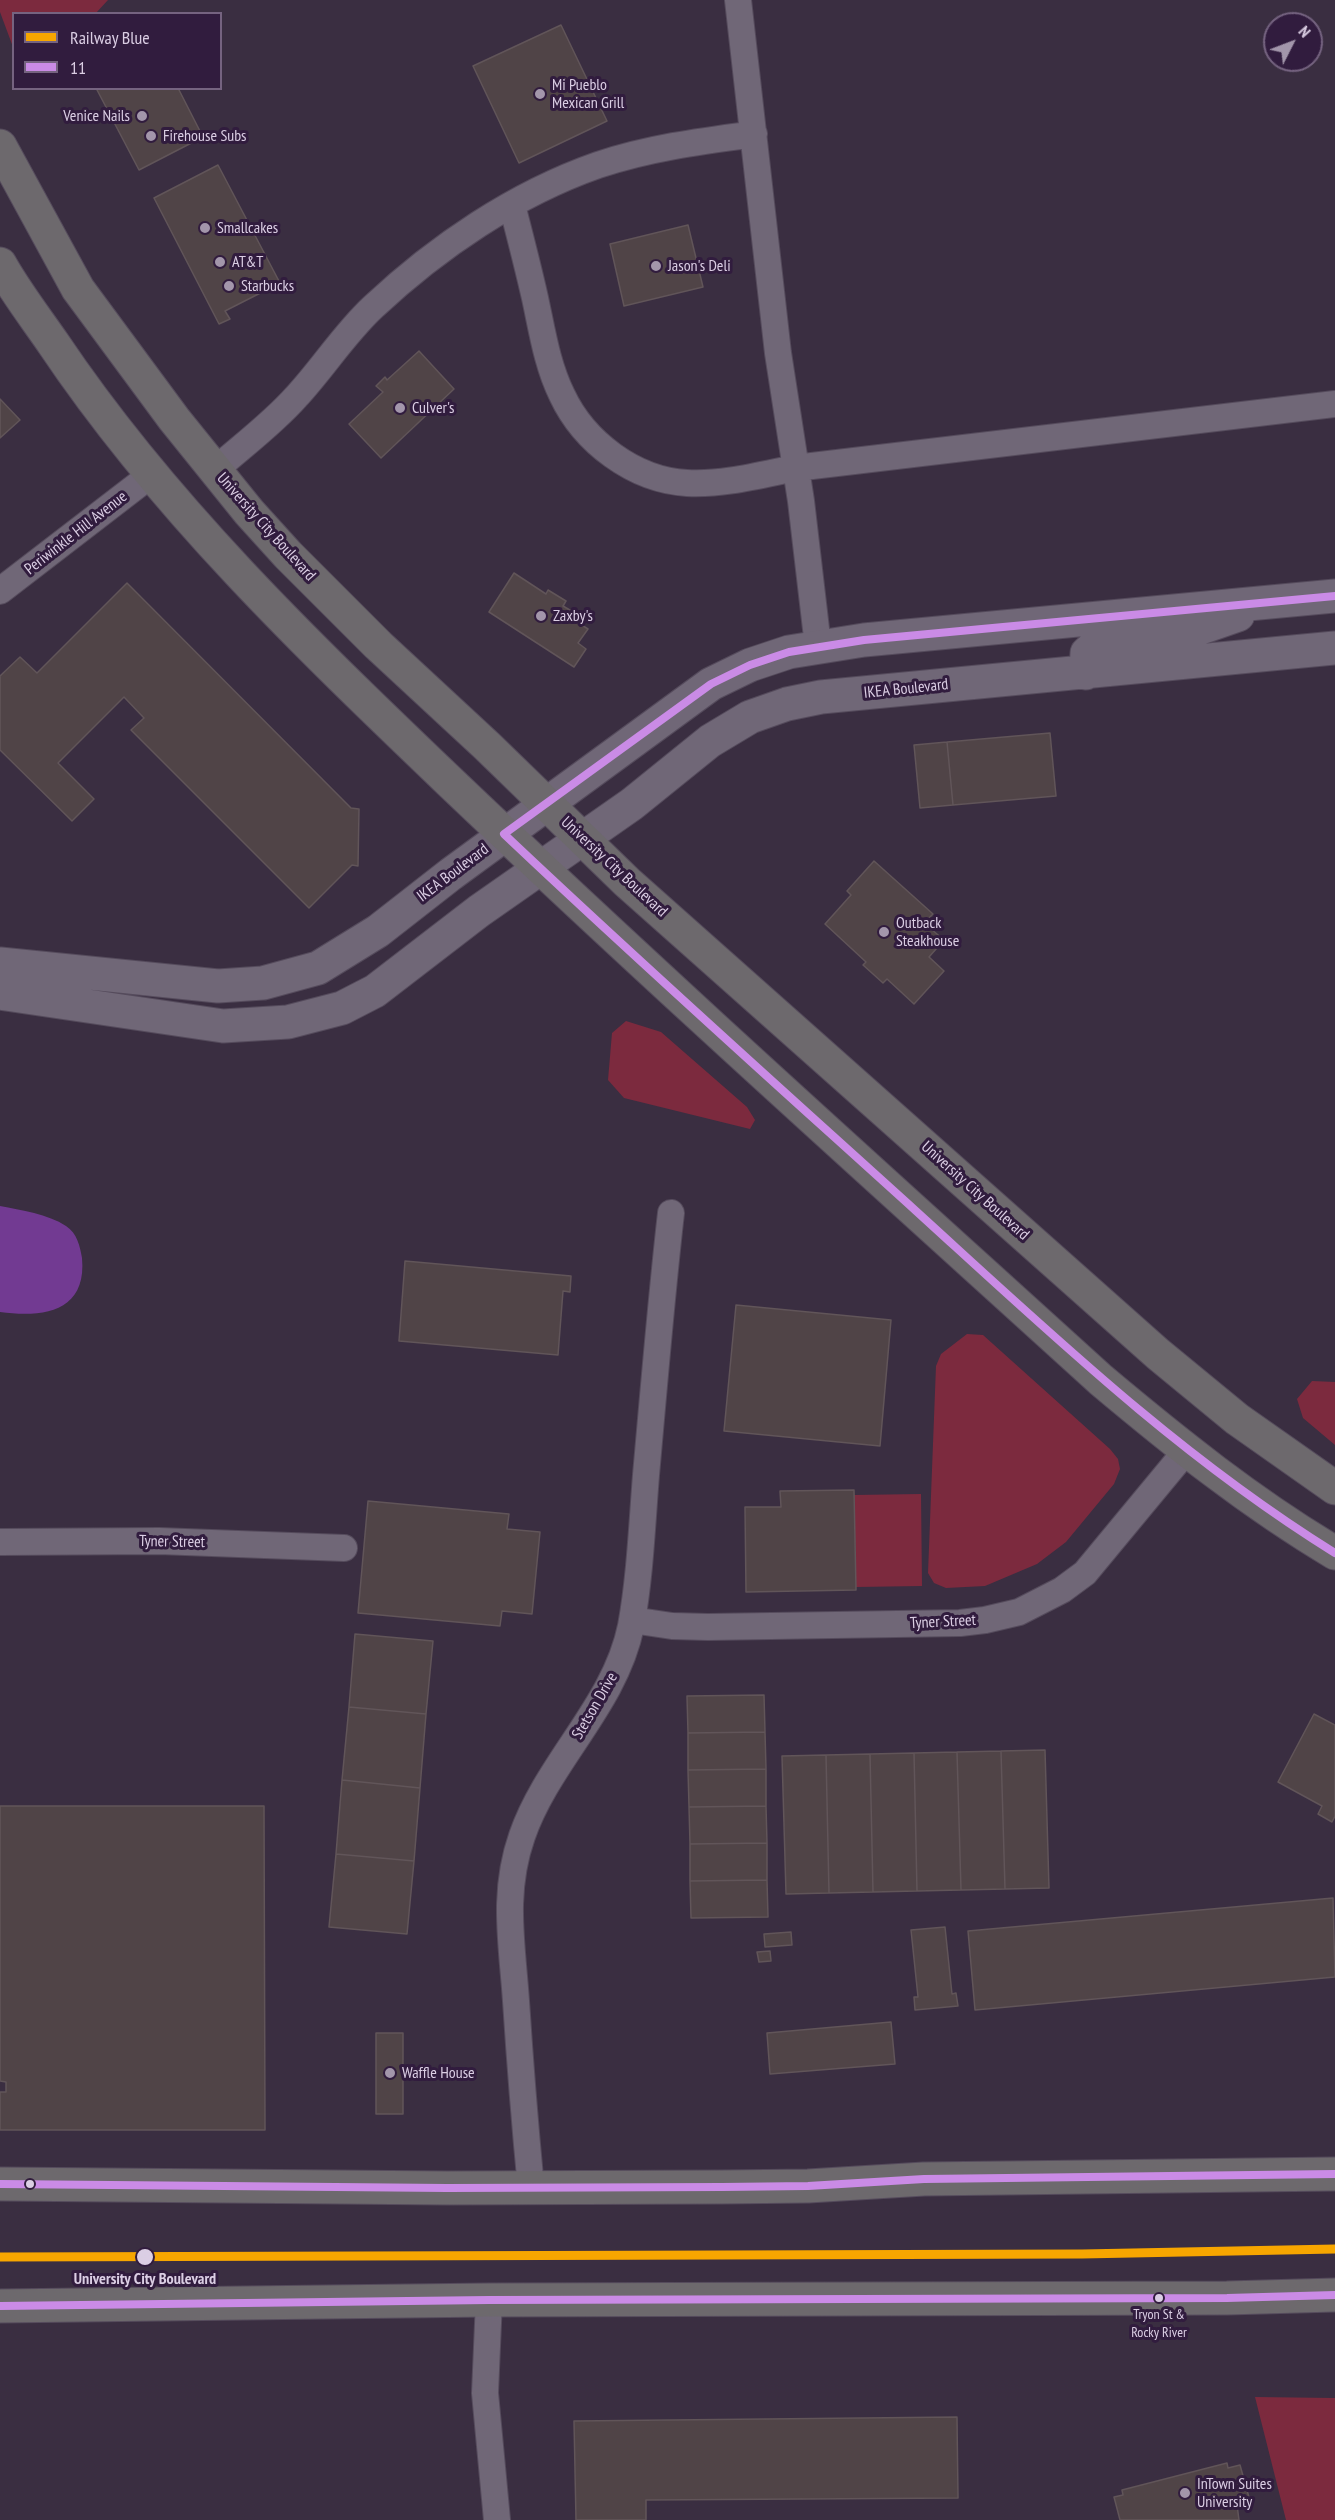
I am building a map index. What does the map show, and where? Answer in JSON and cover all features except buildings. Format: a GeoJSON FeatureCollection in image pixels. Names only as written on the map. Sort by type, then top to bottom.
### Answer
{"type":"FeatureCollection","features":[{"type":"Feature","properties":{"kind":"main road","name":"University City Boulevard"},"geometry":{"type":"LineString","coordinates":[[0,146],[78,289],[215,470],[288,555],[378,645],[487,746],[627,882],[1165,1360],[1237,1419],[1335,1488]]}},
{"type":"Feature","properties":{"kind":"main road"},"geometry":{"type":"LineString","coordinates":[[0,264],[74,375],[113,428],[152,474],[275,612],[504,834],[1101,1380],[1186,1451],[1243,1493],[1335,1553]]}},
{"type":"Feature","properties":{"kind":"main road"},"geometry":{"type":"LineString","coordinates":[[0,2184],[531,2188],[808,2186],[924,2179],[1335,2174]]}},
{"type":"Feature","properties":{"kind":"main road"},"geometry":{"type":"LineString","coordinates":[[0,2306],[489,2300],[1227,2298],[1335,2295]]}},
{"type":"Feature","properties":{"kind":"main road"},"geometry":{"type":"LineString","coordinates":[[1227,2298],[1335,2318]]}},
{"type":"Feature","properties":{"kind":"street"},"geometry":{"type":"LineString","coordinates":[[738,0],[778,353],[818,646]]}},
{"type":"Feature","properties":{"kind":"street"},"geometry":{"type":"LineString","coordinates":[[215,470],[294,399],[372,307],[463,235],[557,181],[616,160],[674,146],[754,134]]}},
{"type":"Feature","properties":{"kind":"street"},"geometry":{"type":"LineString","coordinates":[[512,205],[553,374],[570,410],[597,443],[612,455],[646,474],[685,483],[726,481],[795,468],[1335,404]]}},
{"type":"Feature","properties":{"kind":"street","name":"Periwinkle Hill Avenue"},"geometry":{"type":"LineString","coordinates":[[0,591],[152,474]]}},
{"type":"Feature","properties":{"kind":"street","name":"IKEA Boulevard"},"geometry":{"type":"LineString","coordinates":[[0,964],[218,986],[245,985],[280,979],[318,968],[355,947],[504,834],[711,684],[750,665],[789,652],[818,646],[966,630],[1335,596]]}},
{"type":"Feature","properties":{"kind":"street"},"geometry":{"type":"LineString","coordinates":[[1086,673],[1087,652],[1096,645],[1185,635],[1270,603]]}},
{"type":"Feature","properties":{"kind":"street","name":"IKEA Boulevard"},"geometry":{"type":"LineString","coordinates":[[0,993],[223,1026],[266,1025],[306,1019],[342,1008],[375,992],[479,911],[632,804],[710,741],[750,717],[788,704],[821,697],[1335,648]]}},
{"type":"Feature","properties":{"kind":"street","name":"Stetson Drive"},"geometry":{"type":"LineString","coordinates":[[531,2188],[514,1975],[508,1929],[513,1872],[521,1838],[532,1810],[611,1681],[623,1652],[632,1620],[660,1303],[671,1213]]}},
{"type":"Feature","properties":{"kind":"street","name":"Tyner Street"},"geometry":{"type":"LineString","coordinates":[[632,1620],[672,1626],[742,1627],[960,1623],[1004,1616],[1042,1601],[1085,1573],[1186,1451]]}},
{"type":"Feature","properties":{"kind":"street","name":"Tyner Street"},"geometry":{"type":"LineString","coordinates":[[0,1542],[159,1541],[344,1548]]}},
{"type":"Feature","properties":{"kind":"street"},"geometry":{"type":"LineString","coordinates":[[489,2300],[485,2393],[496,2520]]}},
{"type":"Feature","properties":{"kind":"shaded area"},"geometry":{"type":"Polygon","coordinates":[[[0,0],[108,0],[97,12],[12,12],[12,44],[0,12],[0,0]]]}},
{"type":"Feature","properties":{"kind":"shaded area"},"geometry":{"type":"Polygon","coordinates":[[[626,1021],[661,1032],[747,1107],[755,1120],[750,1129],[624,1098],[608,1080],[612,1033],[626,1021]]]}},
{"type":"Feature","properties":{"kind":"shaded area"},"geometry":{"type":"Polygon","coordinates":[[[0,1206],[51,1218],[70,1229],[75,1236],[82,1258],[82,1276],[70,1300],[59,1308],[32,1314],[0,1312],[0,1206]]]}},
{"type":"Feature","properties":{"kind":"shaded area"},"geometry":{"type":"Polygon","coordinates":[[[967,1334],[983,1335],[1110,1449],[1118,1459],[1120,1469],[1114,1484],[1066,1542],[1037,1564],[985,1586],[946,1588],[934,1583],[928,1573],[936,1366],[941,1354],[967,1334]]]}},
{"type":"Feature","properties":{"kind":"shaded area"},"geometry":{"type":"Polygon","coordinates":[[[1312,1381],[1335,1382],[1335,1445],[1303,1418],[1297,1399],[1312,1381]]]}},
{"type":"Feature","properties":{"kind":"shaded area"},"geometry":{"type":"Polygon","coordinates":[[[921,1494],[922,1586],[856,1587],[854,1495],[921,1494]]]}},
{"type":"Feature","properties":{"kind":"shaded area"},"geometry":{"type":"Polygon","coordinates":[[[1255,2397],[1335,2398],[1335,2520],[1286,2520],[1255,2397]]]}},
{"type":"Feature","properties":{"kind":"rail line","name":"Blue"},"geometry":{"type":"LineString","coordinates":[[0,2257],[1082,2254],[1335,2249]]}},
{"type":"Feature","properties":{"kind":"transit line","name":"11"},"geometry":{"type":"LineString","coordinates":[[1335,596],[864,640],[789,652],[750,665],[711,684],[504,834],[709,1024],[1067,1348],[1170,1435],[1223,1476],[1278,1516],[1335,1553]]}},
{"type":"Feature","properties":{"kind":"transit line","name":"11"},"geometry":{"type":"LineString","coordinates":[[0,2184],[447,2188],[722,2187],[808,2186],[924,2179],[1335,2174]]}},
{"type":"Feature","properties":{"kind":"transit line","name":"11"},"geometry":{"type":"LineString","coordinates":[[0,2306],[489,2300],[1227,2298],[1335,2295]]}},
{"type":"Feature","properties":{"kind":"place","name":"Mi Pueblo Mexican Grill"},"geometry":{"type":"Point","coordinates":[540,94]}},
{"type":"Feature","properties":{"kind":"place","name":"Venice Nails"},"geometry":{"type":"Point","coordinates":[142,116]}},
{"type":"Feature","properties":{"kind":"place","name":"Firehouse Subs"},"geometry":{"type":"Point","coordinates":[151,136]}},
{"type":"Feature","properties":{"kind":"place","name":"Smallcakes"},"geometry":{"type":"Point","coordinates":[205,228]}},
{"type":"Feature","properties":{"kind":"place","name":"AT&T"},"geometry":{"type":"Point","coordinates":[220,262]}},
{"type":"Feature","properties":{"kind":"place","name":"Jason's Deli"},"geometry":{"type":"Point","coordinates":[656,266]}},
{"type":"Feature","properties":{"kind":"place","name":"Starbucks"},"geometry":{"type":"Point","coordinates":[229,286]}},
{"type":"Feature","properties":{"kind":"place","name":"Culver's"},"geometry":{"type":"Point","coordinates":[400,408]}},
{"type":"Feature","properties":{"kind":"place","name":"Zaxby's"},"geometry":{"type":"Point","coordinates":[541,616]}},
{"type":"Feature","properties":{"kind":"place","name":"Outback Steakhouse"},"geometry":{"type":"Point","coordinates":[884,932]}},
{"type":"Feature","properties":{"kind":"place","name":"Waffle House"},"geometry":{"type":"Point","coordinates":[390,2073]}},
{"type":"Feature","properties":{"kind":"place","name":"University City Boulevard"},"geometry":{"type":"Point","coordinates":[145,2257]}},
{"type":"Feature","properties":{"kind":"place","name":"Tryon St & Rocky River"},"geometry":{"type":"Point","coordinates":[1159,2298]}},
{"type":"Feature","properties":{"kind":"place","name":"InTown Suites University"},"geometry":{"type":"Point","coordinates":[1185,2493]}}]}
